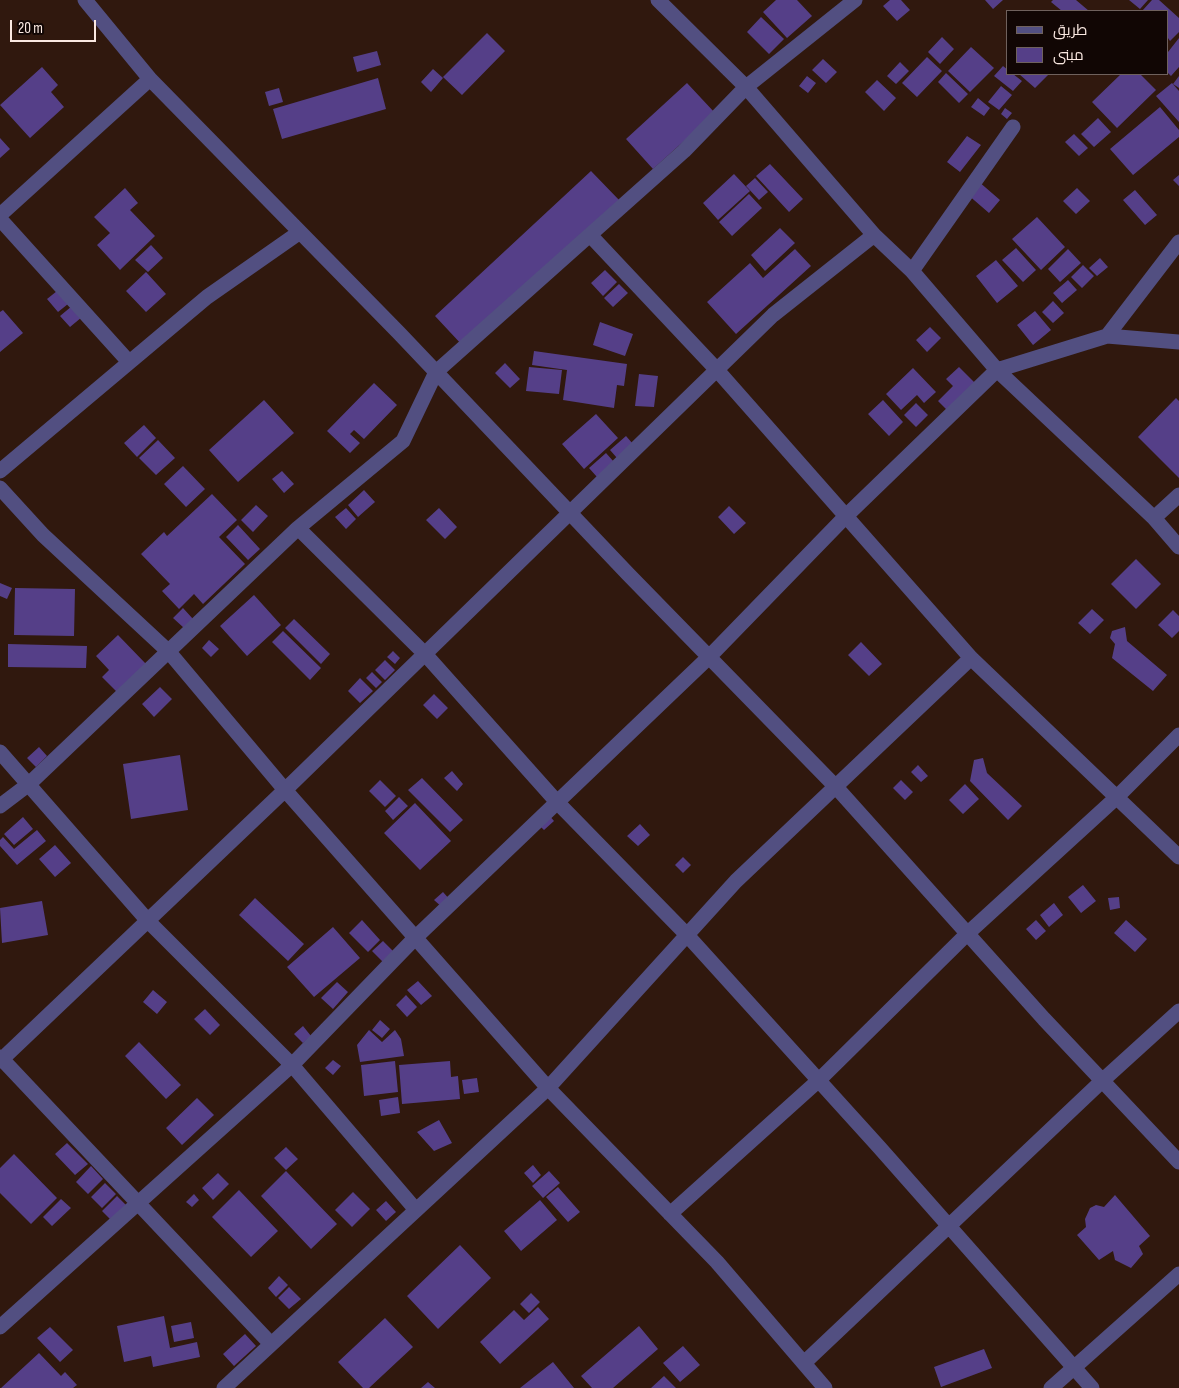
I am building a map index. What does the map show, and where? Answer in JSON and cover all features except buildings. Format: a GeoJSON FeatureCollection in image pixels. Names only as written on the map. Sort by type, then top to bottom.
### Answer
{"type":"FeatureCollection","features":[{"type":"Feature","properties":{"kind":"street"},"geometry":{"type":"LineString","coordinates":[[85,0],[150,79],[436,372],[836,787],[967,934],[1179,1162]]}},
{"type":"Feature","properties":{"kind":"street"},"geometry":{"type":"LineString","coordinates":[[658,0],[746,87],[874,235],[912,271],[997,370],[1154,518],[1179,548]]}},
{"type":"Feature","properties":{"kind":"street"},"geometry":{"type":"LineString","coordinates":[[0,806],[29,784],[298,528],[403,441],[436,372],[684,151],[746,87],[854,0]]}},
{"type":"Feature","properties":{"kind":"street"},"geometry":{"type":"LineString","coordinates":[[0,215],[150,79]]}},
{"type":"Feature","properties":{"kind":"street"},"geometry":{"type":"LineString","coordinates":[[912,271],[1013,127]]}},
{"type":"Feature","properties":{"kind":"street"},"geometry":{"type":"LineString","coordinates":[[0,219],[129,362]]}},
{"type":"Feature","properties":{"kind":"street"},"geometry":{"type":"LineString","coordinates":[[0,471],[207,297],[300,232]]}},
{"type":"Feature","properties":{"kind":"street"},"geometry":{"type":"LineString","coordinates":[[590,235],[717,370],[971,658],[1179,857]]}},
{"type":"Feature","properties":{"kind":"street"},"geometry":{"type":"LineString","coordinates":[[271,1344],[1,1059],[285,790],[571,514],[773,315],[874,235]]}},
{"type":"Feature","properties":{"kind":"street"},"geometry":{"type":"LineString","coordinates":[[1107,336],[1179,242]]}},
{"type":"Feature","properties":{"kind":"street"},"geometry":{"type":"LineString","coordinates":[[0,1327],[137,1202],[292,1065],[415,938],[709,657],[846,516],[997,370],[1107,336],[1179,342]]}},
{"type":"Feature","properties":{"kind":"street"},"geometry":{"type":"LineString","coordinates":[[0,488],[44,535],[169,652],[285,790],[548,1088],[717,1262],[825,1388]]}},
{"type":"Feature","properties":{"kind":"street"},"geometry":{"type":"LineString","coordinates":[[1154,518],[1179,495]]}},
{"type":"Feature","properties":{"kind":"street"},"geometry":{"type":"LineString","coordinates":[[298,528],[425,654],[557,802],[687,935],[819,1080],[1092,1388]]}},
{"type":"Feature","properties":{"kind":"street"},"geometry":{"type":"LineString","coordinates":[[224,1388],[548,1088],[736,881],[971,658]]}},
{"type":"Feature","properties":{"kind":"street"},"geometry":{"type":"LineString","coordinates":[[670,1214],[819,1080],[967,934],[1117,797],[1179,735]]}},
{"type":"Feature","properties":{"kind":"street"},"geometry":{"type":"LineString","coordinates":[[0,752],[148,921],[292,1065],[416,1210]]}},
{"type":"Feature","properties":{"kind":"street"},"geometry":{"type":"LineString","coordinates":[[804,1363],[950,1227],[1102,1081],[1179,1012]]}},
{"type":"Feature","properties":{"kind":"street"},"geometry":{"type":"LineString","coordinates":[[1051,1388],[1179,1274]]}}]}
